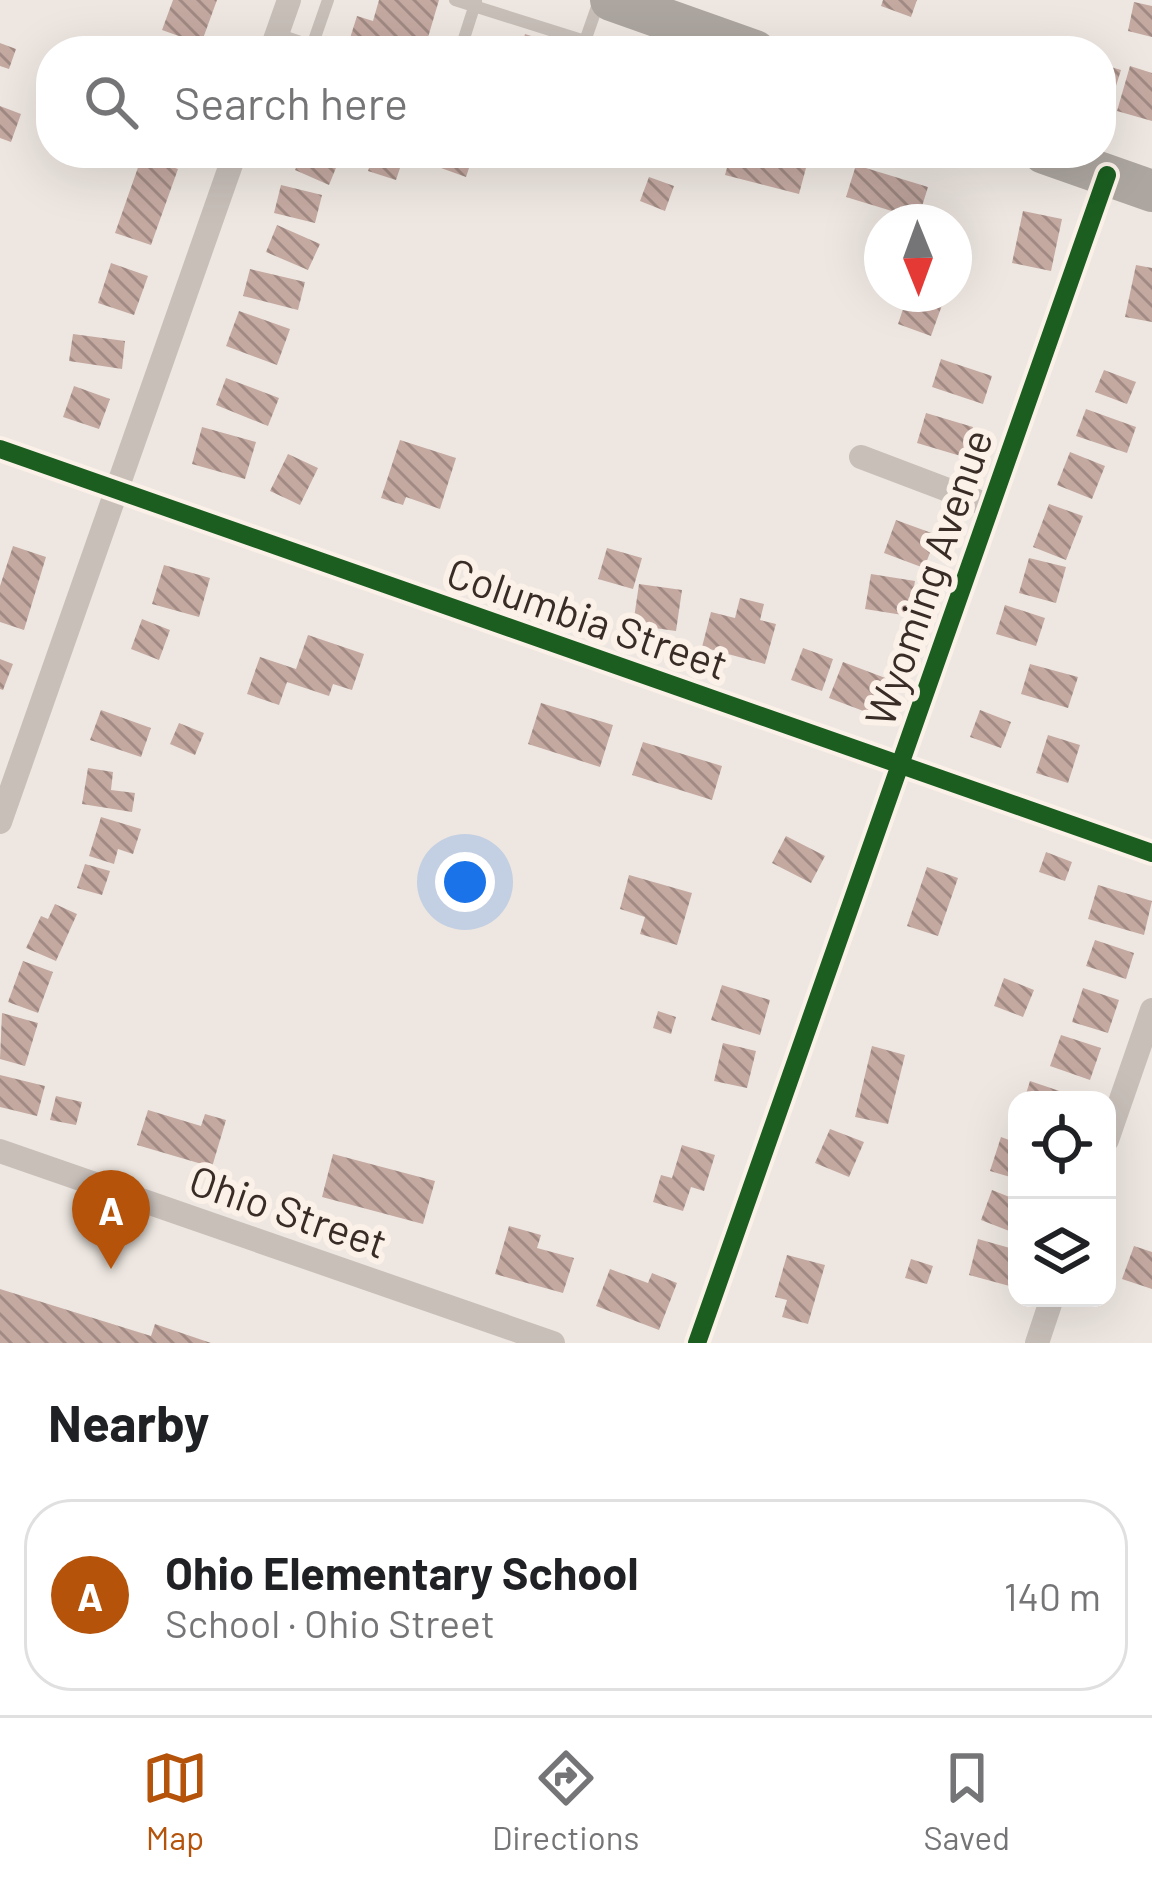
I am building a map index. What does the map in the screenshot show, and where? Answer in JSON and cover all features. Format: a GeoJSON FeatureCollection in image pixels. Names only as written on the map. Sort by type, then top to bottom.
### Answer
{"type":"FeatureCollection","features":[{"type":"Feature","properties":{"kind":"highway"},"geometry":{"type":"LineString","coordinates":[[611,0],[713,36]]}},
{"type":"Feature","properties":{"kind":"highway"},"geometry":{"type":"LineString","coordinates":[[1086,168],[1152,191]]}},
{"type":"Feature","properties":{"kind":"street"},"geometry":{"type":"LineString","coordinates":[[276,36],[289,0]]}},
{"type":"Feature","properties":{"kind":"street"},"geometry":{"type":"LineString","coordinates":[[0,821],[231,168]]}},
{"type":"Feature","properties":{"kind":"street","name":"Wyoming Avenue"},"geometry":{"type":"LineString","coordinates":[[697,1343],[1106,175]]}},
{"type":"Feature","properties":{"kind":"street","name":"Columbia Street"},"geometry":{"type":"LineString","coordinates":[[0,448],[1152,853]]}},
{"type":"Feature","properties":{"kind":"street"},"geometry":{"type":"LineString","coordinates":[[861,458],[990,506]]}},
{"type":"Feature","properties":{"kind":"street"},"geometry":{"type":"LineString","coordinates":[[1116,1114],[1152,1010]]}},
{"type":"Feature","properties":{"kind":"street","name":"Ohio Street"},"geometry":{"type":"LineString","coordinates":[[0,1151],[553,1343]]}},
{"type":"Feature","properties":{"kind":"street"},"geometry":{"type":"LineString","coordinates":[[1036,1343],[1049,1307]]}},
{"type":"Feature","properties":{"kind":"lane"},"geometry":{"type":"LineString","coordinates":[[455,0],[476,3],[563,36]]}},
{"type":"Feature","properties":{"kind":"lane"},"geometry":{"type":"LineString","coordinates":[[592,36],[600,0]]}},
{"type":"Feature","properties":{"kind":"lane"},"geometry":{"type":"LineString","coordinates":[[314,36],[325,1]]}},
{"type":"Feature","properties":{"kind":"lane"},"geometry":{"type":"LineString","coordinates":[[465,36],[476,3]]}},
{"type":"Feature","properties":{"kind":"building"},"geometry":{"type":"Polygon","coordinates":[[[173,0],[217,0],[204,36],[162,30],[173,0]]]}},
{"type":"Feature","properties":{"kind":"building"},"geometry":{"type":"Polygon","coordinates":[[[379,0],[439,0],[428,36],[351,36],[357,16],[373,21],[379,0]]]}},
{"type":"Feature","properties":{"kind":"building"},"geometry":{"type":"Polygon","coordinates":[[[883,0],[917,0],[911,17],[881,6],[883,0]]]}},
{"type":"Feature","properties":{"kind":"building"},"geometry":{"type":"Polygon","coordinates":[[[1134,2],[1152,6],[1152,37],[1128,31],[1134,2]]]}},
{"type":"Feature","properties":{"kind":"building"},"geometry":{"type":"Polygon","coordinates":[[[0,43],[16,49],[9,69],[0,66],[0,43]]]}},
{"type":"Feature","properties":{"kind":"building"},"geometry":{"type":"Polygon","coordinates":[[[1130,66],[1152,73],[1152,121],[1117,111],[1130,66]]]}},
{"type":"Feature","properties":{"kind":"building"},"geometry":{"type":"Polygon","coordinates":[[[0,106],[21,114],[11,142],[0,138],[0,106]]]}},
{"type":"Feature","properties":{"kind":"building"},"geometry":{"type":"Polygon","coordinates":[[[138,168],[178,169],[151,245],[115,233],[138,168]]]}},
{"type":"Feature","properties":{"kind":"building"},"geometry":{"type":"Polygon","coordinates":[[[296,168],[336,168],[329,185],[296,168]]]}},
{"type":"Feature","properties":{"kind":"building"},"geometry":{"type":"Polygon","coordinates":[[[369,168],[400,168],[396,180],[369,168]]]}},
{"type":"Feature","properties":{"kind":"building"},"geometry":{"type":"Polygon","coordinates":[[[441,168],[469,168],[466,177],[441,168]]]}},
{"type":"Feature","properties":{"kind":"building"},"geometry":{"type":"Polygon","coordinates":[[[727,168],[806,168],[799,194],[725,175],[727,168]]]}},
{"type":"Feature","properties":{"kind":"building"},"geometry":{"type":"Polygon","coordinates":[[[855,168],[928,187],[923,204],[869,204],[846,197],[855,168]]]}},
{"type":"Feature","properties":{"kind":"building"},"geometry":{"type":"Polygon","coordinates":[[[649,177],[674,186],[665,211],[640,201],[649,177]]]}},
{"type":"Feature","properties":{"kind":"building"},"geometry":{"type":"Polygon","coordinates":[[[281,185],[322,195],[315,223],[274,213],[281,185]]]}},
{"type":"Feature","properties":{"kind":"building"},"geometry":{"type":"Polygon","coordinates":[[[1023,211],[1062,219],[1051,271],[1012,263],[1023,211]]]}},
{"type":"Feature","properties":{"kind":"building"},"geometry":{"type":"Polygon","coordinates":[[[277,225],[320,244],[308,270],[266,252],[277,225]]]}},
{"type":"Feature","properties":{"kind":"building"},"geometry":{"type":"Polygon","coordinates":[[[111,263],[148,276],[134,315],[98,303],[111,263]]]}},
{"type":"Feature","properties":{"kind":"building"},"geometry":{"type":"Polygon","coordinates":[[[1136,265],[1152,268],[1152,322],[1125,317],[1136,265]]]}},
{"type":"Feature","properties":{"kind":"building"},"geometry":{"type":"Polygon","coordinates":[[[250,269],[305,282],[298,310],[243,296],[250,269]]]}},
{"type":"Feature","properties":{"kind":"building"},"geometry":{"type":"Polygon","coordinates":[[[239,311],[290,329],[277,365],[226,346],[239,311]]]}},
{"type":"Feature","properties":{"kind":"building"},"geometry":{"type":"Polygon","coordinates":[[[902,312],[940,312],[931,336],[898,324],[902,312]]]}},
{"type":"Feature","properties":{"kind":"building"},"geometry":{"type":"Polygon","coordinates":[[[73,334],[125,341],[122,369],[69,361],[73,334]]]}},
{"type":"Feature","properties":{"kind":"building"},"geometry":{"type":"Polygon","coordinates":[[[941,359],[992,376],[983,404],[932,387],[941,359]]]}},
{"type":"Feature","properties":{"kind":"building"},"geometry":{"type":"Polygon","coordinates":[[[1104,370],[1136,382],[1127,404],[1095,392],[1104,370]]]}},
{"type":"Feature","properties":{"kind":"building"},"geometry":{"type":"Polygon","coordinates":[[[226,378],[279,398],[268,426],[216,405],[226,378]]]}},
{"type":"Feature","properties":{"kind":"building"},"geometry":{"type":"Polygon","coordinates":[[[74,386],[110,399],[99,429],[63,417],[74,386]]]}},
{"type":"Feature","properties":{"kind":"building"},"geometry":{"type":"Polygon","coordinates":[[[1086,409],[1136,427],[1127,453],[1076,436],[1086,409]]]}},
{"type":"Feature","properties":{"kind":"building"},"geometry":{"type":"Polygon","coordinates":[[[926,413],[973,427],[964,457],[917,443],[926,413]]]}},
{"type":"Feature","properties":{"kind":"building"},"geometry":{"type":"Polygon","coordinates":[[[202,427],[256,442],[245,479],[192,464],[202,427]]]}},
{"type":"Feature","properties":{"kind":"building"},"geometry":{"type":"Polygon","coordinates":[[[400,440],[456,458],[440,509],[406,497],[403,505],[381,498],[400,440]]]}},
{"type":"Feature","properties":{"kind":"building"},"geometry":{"type":"Polygon","coordinates":[[[1070,452],[1105,466],[1092,499],[1057,485],[1070,452]]]}},
{"type":"Feature","properties":{"kind":"building"},"geometry":{"type":"Polygon","coordinates":[[[288,454],[318,468],[300,505],[270,491],[288,454]]]}},
{"type":"Feature","properties":{"kind":"building"},"geometry":{"type":"Polygon","coordinates":[[[1049,504],[1083,516],[1066,560],[1033,547],[1049,504]]]}},
{"type":"Feature","properties":{"kind":"building"},"geometry":{"type":"Polygon","coordinates":[[[896,520],[937,535],[924,568],[884,553],[896,520]]]}},
{"type":"Feature","properties":{"kind":"building"},"geometry":{"type":"Polygon","coordinates":[[[13,546],[46,557],[24,630],[0,622],[0,586],[13,546]]]}},
{"type":"Feature","properties":{"kind":"building"},"geometry":{"type":"Polygon","coordinates":[[[607,548],[642,558],[633,589],[598,579],[607,548]]]}},
{"type":"Feature","properties":{"kind":"building"},"geometry":{"type":"Polygon","coordinates":[[[1029,558],[1066,567],[1056,603],[1019,593],[1029,558]]]}},
{"type":"Feature","properties":{"kind":"building"},"geometry":{"type":"Polygon","coordinates":[[[164,565],[210,578],[199,617],[152,604],[164,565]]]}},
{"type":"Feature","properties":{"kind":"building"},"geometry":{"type":"Polygon","coordinates":[[[871,574],[915,581],[909,616],[865,609],[871,574]]]}},
{"type":"Feature","properties":{"kind":"building"},"geometry":{"type":"Polygon","coordinates":[[[639,584],[682,590],[676,631],[633,625],[639,584]]]}},
{"type":"Feature","properties":{"kind":"building"},"geometry":{"type":"Polygon","coordinates":[[[740,598],[764,604],[760,620],[776,624],[765,664],[702,647],[711,612],[735,618],[740,598]]]}},
{"type":"Feature","properties":{"kind":"building"},"geometry":{"type":"Polygon","coordinates":[[[1005,605],[1045,618],[1036,646],[996,634],[1005,605]]]}},
{"type":"Feature","properties":{"kind":"building"},"geometry":{"type":"Polygon","coordinates":[[[142,619],[170,630],[159,660],[131,649],[142,619]]]}},
{"type":"Feature","properties":{"kind":"building"},"geometry":{"type":"Polygon","coordinates":[[[308,635],[364,654],[352,690],[333,684],[329,696],[287,682],[279,705],[247,694],[260,657],[296,669],[308,635]]]}},
{"type":"Feature","properties":{"kind":"building"},"geometry":{"type":"Polygon","coordinates":[[[803,648],[833,659],[822,691],[791,680],[803,648]]]}},
{"type":"Feature","properties":{"kind":"building"},"geometry":{"type":"Polygon","coordinates":[[[0,659],[13,664],[3,690],[0,689],[0,659]]]}},
{"type":"Feature","properties":{"kind":"building"},"geometry":{"type":"Polygon","coordinates":[[[843,662],[888,679],[874,715],[829,698],[843,662]]]}},
{"type":"Feature","properties":{"kind":"building"},"geometry":{"type":"Polygon","coordinates":[[[1030,664],[1078,677],[1068,708],[1021,694],[1030,664]]]}},
{"type":"Feature","properties":{"kind":"building"},"geometry":{"type":"Polygon","coordinates":[[[541,703],[613,725],[600,767],[528,744],[541,703]]]}},
{"type":"Feature","properties":{"kind":"building"},"geometry":{"type":"Polygon","coordinates":[[[101,710],[151,728],[141,757],[90,740],[101,710]]]}},
{"type":"Feature","properties":{"kind":"building"},"geometry":{"type":"Polygon","coordinates":[[[980,710],[1011,722],[1001,748],[970,737],[980,710]]]}},
{"type":"Feature","properties":{"kind":"building"},"geometry":{"type":"Polygon","coordinates":[[[179,723],[204,733],[195,755],[170,744],[179,723]]]}},
{"type":"Feature","properties":{"kind":"building"},"geometry":{"type":"Polygon","coordinates":[[[1048,735],[1080,745],[1068,783],[1036,773],[1048,735]]]}},
{"type":"Feature","properties":{"kind":"building"},"geometry":{"type":"Polygon","coordinates":[[[643,742],[722,766],[712,800],[632,775],[643,742]]]}},
{"type":"Feature","properties":{"kind":"building"},"geometry":{"type":"Polygon","coordinates":[[[88,768],[113,772],[111,790],[135,793],[132,812],[82,804],[88,768]]]}},
{"type":"Feature","properties":{"kind":"building"},"geometry":{"type":"Polygon","coordinates":[[[101,817],[141,829],[133,854],[118,849],[114,864],[89,856],[101,817]]]}},
{"type":"Feature","properties":{"kind":"building"},"geometry":{"type":"Polygon","coordinates":[[[786,836],[825,856],[811,883],[772,863],[786,836]]]}},
{"type":"Feature","properties":{"kind":"building"},"geometry":{"type":"Polygon","coordinates":[[[1046,852],[1072,862],[1065,881],[1039,872],[1046,852]]]}},
{"type":"Feature","properties":{"kind":"building"},"geometry":{"type":"Polygon","coordinates":[[[85,864],[110,871],[102,895],[77,888],[85,864]]]}},
{"type":"Feature","properties":{"kind":"building"},"geometry":{"type":"Polygon","coordinates":[[[927,867],[958,878],[938,936],[907,926],[927,867]]]}},
{"type":"Feature","properties":{"kind":"building"},"geometry":{"type":"Polygon","coordinates":[[[629,875],[692,893],[677,945],[640,934],[645,917],[620,909],[629,875]]]}},
{"type":"Feature","properties":{"kind":"building"},"geometry":{"type":"Polygon","coordinates":[[[1098,885],[1152,901],[1144,935],[1088,919],[1098,885]]]}},
{"type":"Feature","properties":{"kind":"building"},"geometry":{"type":"Polygon","coordinates":[[[55,904],[77,914],[56,961],[26,948],[41,916],[48,919],[55,904]]]}},
{"type":"Feature","properties":{"kind":"building"},"geometry":{"type":"Polygon","coordinates":[[[1095,940],[1134,953],[1126,979],[1086,966],[1095,940]]]}},
{"type":"Feature","properties":{"kind":"building"},"geometry":{"type":"Polygon","coordinates":[[[23,961],[53,972],[38,1013],[8,1002],[23,961]]]}},
{"type":"Feature","properties":{"kind":"building"},"geometry":{"type":"Polygon","coordinates":[[[1004,978],[1034,990],[1023,1017],[994,1006],[1004,978]]]}},
{"type":"Feature","properties":{"kind":"building"},"geometry":{"type":"Polygon","coordinates":[[[722,985],[770,1000],[760,1035],[711,1020],[722,985]]]}},
{"type":"Feature","properties":{"kind":"building"},"geometry":{"type":"Polygon","coordinates":[[[1083,988],[1119,1000],[1108,1033],[1072,1022],[1083,988]]]}},
{"type":"Feature","properties":{"kind":"building"},"geometry":{"type":"Polygon","coordinates":[[[658,1011],[676,1017],[671,1034],[653,1028],[658,1011]]]}},
{"type":"Feature","properties":{"kind":"building"},"geometry":{"type":"Polygon","coordinates":[[[2,1013],[38,1023],[25,1066],[0,1059],[2,1013]]]}},
{"type":"Feature","properties":{"kind":"building"},"geometry":{"type":"Polygon","coordinates":[[[1061,1035],[1101,1048],[1090,1080],[1050,1066],[1061,1035]]]}},
{"type":"Feature","properties":{"kind":"building"},"geometry":{"type":"Polygon","coordinates":[[[723,1043],[756,1051],[747,1088],[714,1081],[723,1043]]]}},
{"type":"Feature","properties":{"kind":"building"},"geometry":{"type":"Polygon","coordinates":[[[872,1046],[905,1055],[888,1124],[855,1117],[872,1046]]]}},
{"type":"Feature","properties":{"kind":"building"},"geometry":{"type":"Polygon","coordinates":[[[0,1075],[45,1086],[37,1116],[0,1107],[0,1075]]]}},
{"type":"Feature","properties":{"kind":"building"},"geometry":{"type":"Polygon","coordinates":[[[1030,1081],[1059,1091],[1027,1091],[1030,1081]]]}},
{"type":"Feature","properties":{"kind":"building"},"geometry":{"type":"Polygon","coordinates":[[[56,1096],[82,1102],[76,1125],[50,1120],[56,1096]]]}},
{"type":"Feature","properties":{"kind":"building"},"geometry":{"type":"Polygon","coordinates":[[[148,1110],[201,1126],[205,1114],[226,1120],[212,1167],[137,1145],[148,1110]]]}},
{"type":"Feature","properties":{"kind":"building"},"geometry":{"type":"Polygon","coordinates":[[[830,1129],[864,1142],[849,1177],[815,1163],[830,1129]]]}},
{"type":"Feature","properties":{"kind":"building"},"geometry":{"type":"Polygon","coordinates":[[[1001,1137],[1008,1140],[1008,1176],[990,1171],[1001,1137]]]}},
{"type":"Feature","properties":{"kind":"building"},"geometry":{"type":"Polygon","coordinates":[[[682,1145],[715,1155],[704,1191],[691,1187],[683,1211],[653,1202],[661,1175],[672,1178],[682,1145]]]}},
{"type":"Feature","properties":{"kind":"building"},"geometry":{"type":"Polygon","coordinates":[[[333,1154],[435,1181],[423,1224],[322,1197],[333,1154]]]}},
{"type":"Feature","properties":{"kind":"building"},"geometry":{"type":"Polygon","coordinates":[[[992,1190],[1008,1196],[1008,1230],[981,1220],[992,1190]]]}},
{"type":"Feature","properties":{"kind":"building"},"geometry":{"type":"Polygon","coordinates":[[[509,1226],[541,1235],[537,1248],[574,1258],[563,1293],[495,1274],[509,1226]]]}},
{"type":"Feature","properties":{"kind":"building"},"geometry":{"type":"Polygon","coordinates":[[[978,1239],[1008,1247],[1008,1286],[969,1275],[978,1239]]]}},
{"type":"Feature","properties":{"kind":"building"},"geometry":{"type":"Polygon","coordinates":[[[1134,1246],[1152,1252],[1152,1289],[1122,1279],[1134,1246]]]}},
{"type":"Feature","properties":{"kind":"building"},"geometry":{"type":"Polygon","coordinates":[[[787,1255],[825,1265],[808,1324],[782,1317],[787,1300],[775,1297],[787,1255]]]}},
{"type":"Feature","properties":{"kind":"building"},"geometry":{"type":"Polygon","coordinates":[[[911,1259],[933,1266],[927,1284],[905,1278],[911,1259]]]}},
{"type":"Feature","properties":{"kind":"building"},"geometry":{"type":"Polygon","coordinates":[[[610,1269],[648,1283],[652,1273],[677,1283],[659,1330],[596,1306],[610,1269]]]}},
{"type":"Feature","properties":{"kind":"building"},"geometry":{"type":"Polygon","coordinates":[[[0,1289],[151,1336],[155,1324],[211,1343],[0,1343],[0,1289]]]}},
{"type":"Feature","properties":{"kind":"cycle path"},"geometry":{"type":"LineString","coordinates":[[697,1343],[1107,175]]}},
{"type":"Feature","properties":{"kind":"cycle path"},"geometry":{"type":"LineString","coordinates":[[0,449],[1152,853]]}},
{"type":"Feature","properties":{"kind":"place","name":"Ohio Elementary School"},"geometry":{"type":"Point","coordinates":[111,1269]}}]}
